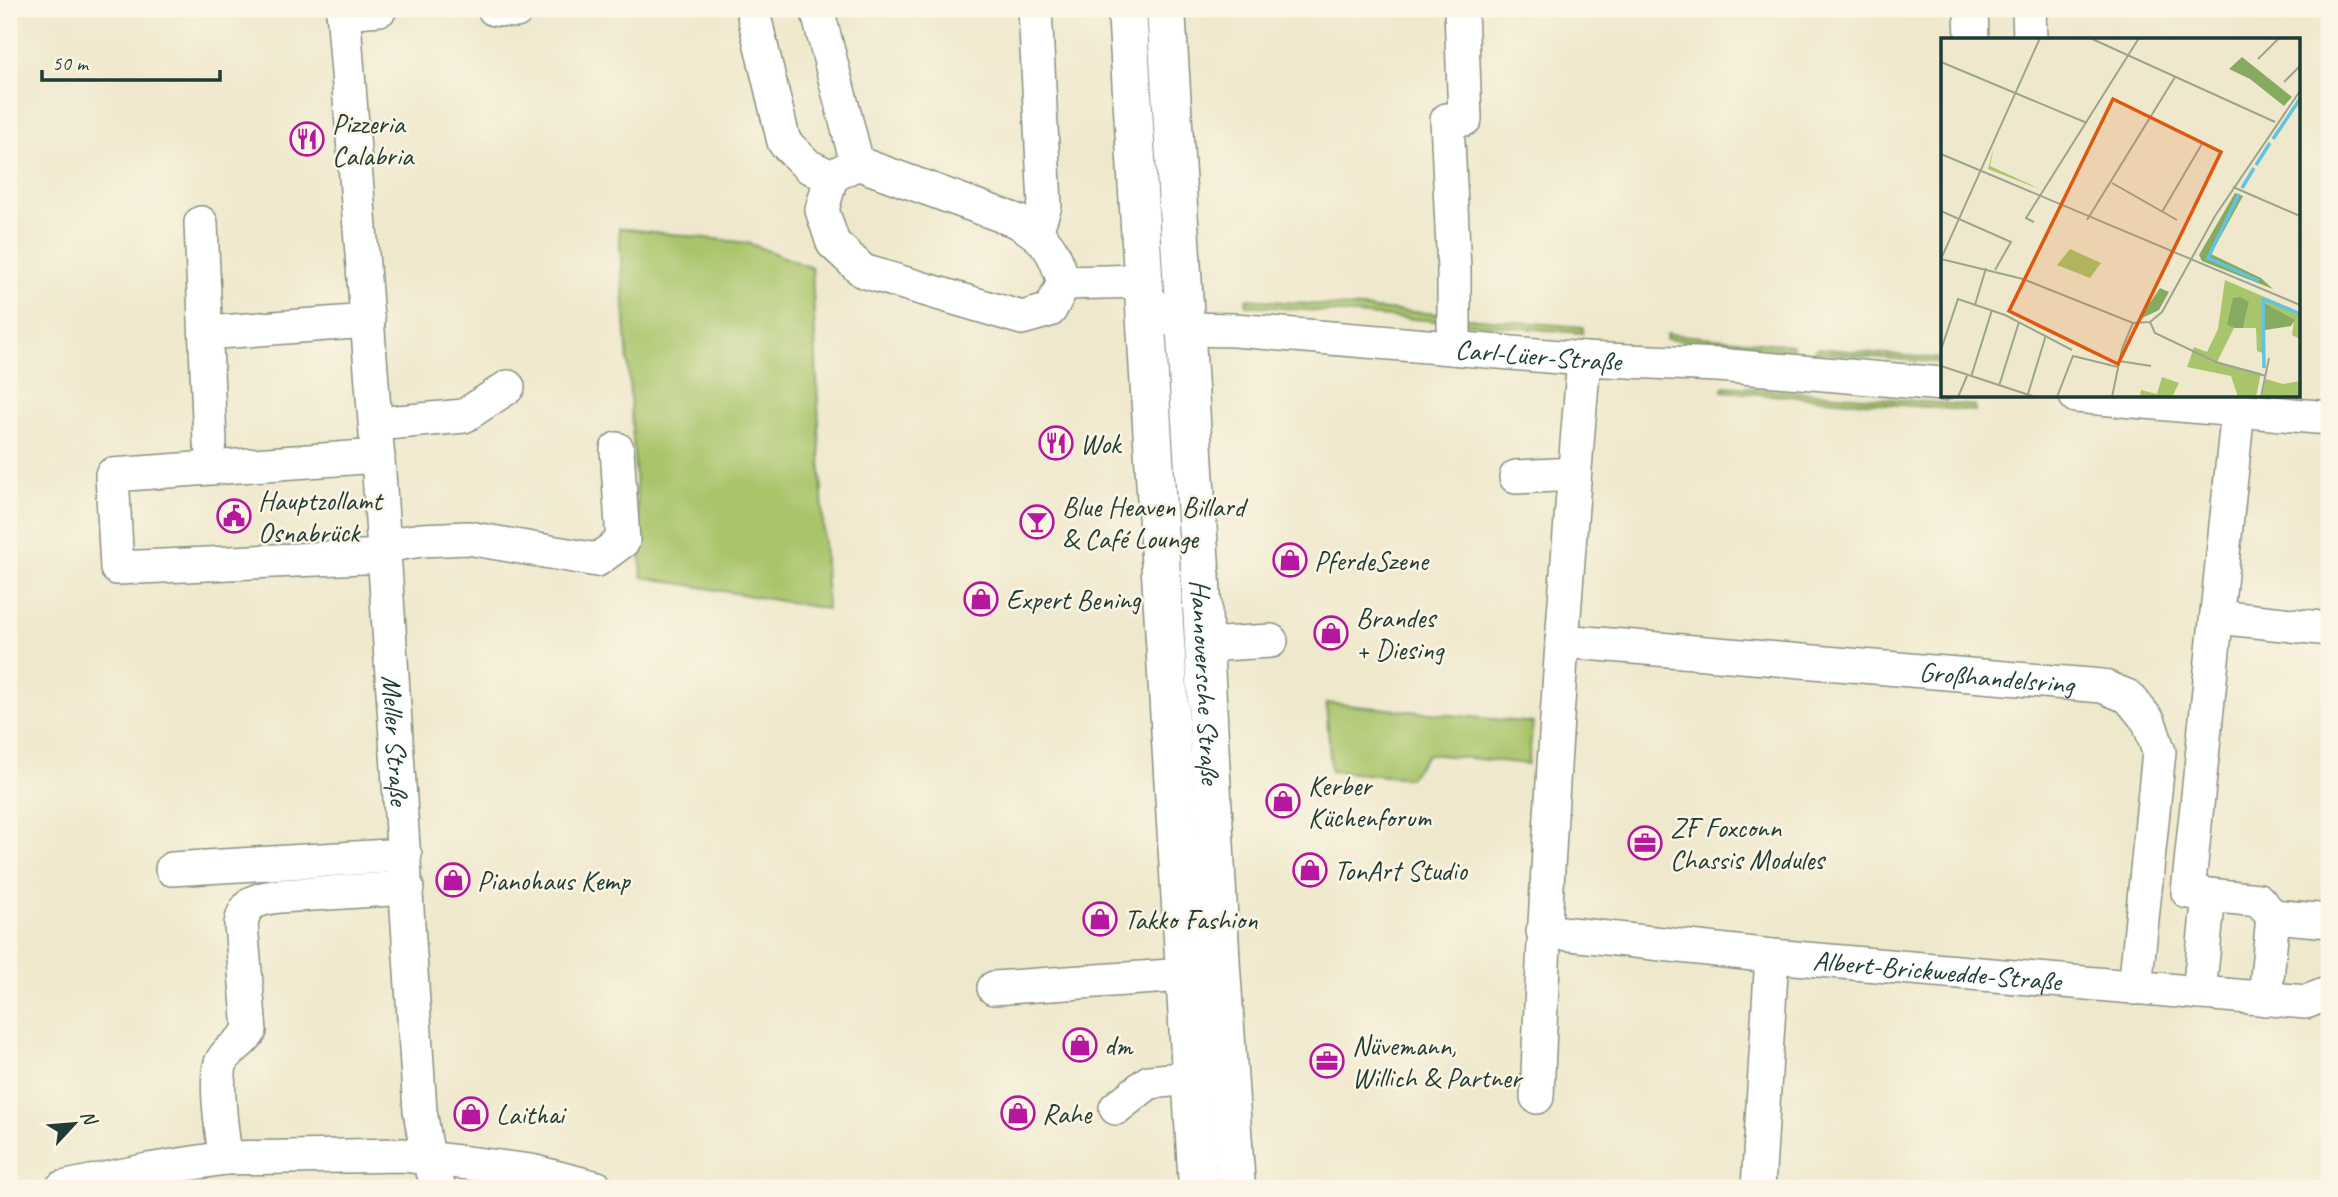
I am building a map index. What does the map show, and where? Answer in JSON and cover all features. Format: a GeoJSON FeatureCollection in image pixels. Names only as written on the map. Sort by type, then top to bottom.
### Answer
{"type":"FeatureCollection","features":[{"type":"Feature","properties":{"kind":"main road","name":"Hannoversche Straße"},"geometry":{"type":"LineString","coordinates":[[1127,9],[1198,1188]]}},
{"type":"Feature","properties":{"kind":"main road","name":"Hannoversche Straße"},"geometry":{"type":"LineString","coordinates":[[1166,9],[1236,1188]]}},
{"type":"Feature","properties":{"kind":"street"},"geometry":{"type":"LineString","coordinates":[[343,10],[380,9]]}},
{"type":"Feature","properties":{"kind":"street"},"geometry":{"type":"LineString","coordinates":[[757,9],[754,16],[785,142],[808,166],[844,170],[1017,221],[1035,232],[1056,256],[1064,283],[1050,310],[1022,318],[863,271],[833,243],[822,210],[844,170],[817,9]]}},
{"type":"Feature","properties":{"kind":"street"},"geometry":{"type":"LineString","coordinates":[[1035,9],[1045,205],[1035,232]]}},
{"type":"Feature","properties":{"kind":"street"},"geometry":{"type":"LineString","coordinates":[[1454,348],[1454,270],[1447,120],[1465,119],[1461,9]]}},
{"type":"Feature","properties":{"kind":"street"},"geometry":{"type":"LineString","coordinates":[[1970,9],[1972,38]]}},
{"type":"Feature","properties":{"kind":"street"},"geometry":{"type":"LineString","coordinates":[[2029,9],[2030,38]]}},
{"type":"Feature","properties":{"kind":"street","name":"Meller Straße"},"geometry":{"type":"LineString","coordinates":[[343,10],[377,440],[420,1111],[434,1173]]}},
{"type":"Feature","properties":{"kind":"street"},"geometry":{"type":"LineString","coordinates":[[201,223],[210,442]]}},
{"type":"Feature","properties":{"kind":"street"},"geometry":{"type":"LineString","coordinates":[[1064,283],[1144,290],[1186,329]]}},
{"type":"Feature","properties":{"kind":"street"},"geometry":{"type":"LineString","coordinates":[[206,333],[368,321]]}},
{"type":"Feature","properties":{"kind":"street","name":"Carl-Lüer-Straße"},"geometry":{"type":"LineString","coordinates":[[1186,329],[1234,330],[1584,359],[1718,365],[1941,384]]}},
{"type":"Feature","properties":{"kind":"street"},"geometry":{"type":"LineString","coordinates":[[1536,1097],[1543,932],[1584,359]]}},
{"type":"Feature","properties":{"kind":"street"},"geometry":{"type":"LineString","coordinates":[[508,387],[464,416],[377,440],[112,475],[117,568],[384,551],[421,540],[468,538],[597,560],[623,541],[617,449]]}},
{"type":"Feature","properties":{"kind":"street"},"geometry":{"type":"LineString","coordinates":[[2099,397],[2190,401],[2238,410],[2329,418]]}},
{"type":"Feature","properties":{"kind":"street"},"geometry":{"type":"LineString","coordinates":[[2238,410],[2188,892],[2258,900],[2273,916],[2329,921]]}},
{"type":"Feature","properties":{"kind":"street"},"geometry":{"type":"LineString","coordinates":[[1516,477],[1574,474]]}},
{"type":"Feature","properties":{"kind":"street"},"geometry":{"type":"LineString","coordinates":[[2217,617],[2329,629]]}},
{"type":"Feature","properties":{"kind":"street"},"geometry":{"type":"LineString","coordinates":[[1204,645],[1271,641]]}},
{"type":"Feature","properties":{"kind":"street","name":"Großhandelsring"},"geometry":{"type":"LineString","coordinates":[[1562,641],[2102,686],[2129,697],[2149,722],[2159,752],[2136,988]]}},
{"type":"Feature","properties":{"kind":"street"},"geometry":{"type":"LineString","coordinates":[[172,869],[406,872]]}},
{"type":"Feature","properties":{"kind":"street"},"geometry":{"type":"LineString","coordinates":[[278,880],[406,872]]}},
{"type":"Feature","properties":{"kind":"street"},"geometry":{"type":"LineString","coordinates":[[225,1158],[219,1079],[221,1064],[226,1054],[244,1041],[250,1031],[241,924],[243,911],[263,898],[406,872]]}},
{"type":"Feature","properties":{"kind":"street"},"geometry":{"type":"LineString","coordinates":[[2199,993],[2209,895]]}},
{"type":"Feature","properties":{"kind":"street"},"geometry":{"type":"LineString","coordinates":[[2265,999],[2273,916]]}},
{"type":"Feature","properties":{"kind":"street","name":"Albert-Brickwedde-Straße"},"geometry":{"type":"LineString","coordinates":[[1543,932],[1772,956],[2265,999],[2306,1002],[2329,993]]}},
{"type":"Feature","properties":{"kind":"street"},"geometry":{"type":"LineString","coordinates":[[1758,1188],[1772,956]]}},
{"type":"Feature","properties":{"kind":"street"},"geometry":{"type":"LineString","coordinates":[[994,988],[1185,975]]}},
{"type":"Feature","properties":{"kind":"street"},"geometry":{"type":"LineString","coordinates":[[1116,1108],[1149,1082],[1191,1078]]}},
{"type":"Feature","properties":{"kind":"street"},"geometry":{"type":"LineString","coordinates":[[62,1188],[148,1170],[225,1158],[403,1155],[434,1173],[531,1171],[597,1188]]}},
{"type":"Feature","properties":{"kind":"green space"},"geometry":{"type":"Polygon","coordinates":[[[619,228],[748,243],[812,268],[827,609],[642,577],[619,228]]]}},
{"type":"Feature","properties":{"kind":"green space"},"geometry":{"type":"Polygon","coordinates":[[[1246,299],[1438,314],[1437,321],[1247,305],[1246,299]]]}},
{"type":"Feature","properties":{"kind":"green space"},"geometry":{"type":"Polygon","coordinates":[[[1464,318],[1583,327],[1583,333],[1463,323],[1464,318]]]}},
{"type":"Feature","properties":{"kind":"green space"},"geometry":{"type":"Polygon","coordinates":[[[1667,334],[1793,345],[1793,350],[1666,339],[1667,334]]]}},
{"type":"Feature","properties":{"kind":"green space"},"geometry":{"type":"Polygon","coordinates":[[[1816,348],[1941,359],[1941,363],[1815,352],[1816,348]]]}},
{"type":"Feature","properties":{"kind":"green space"},"geometry":{"type":"Polygon","coordinates":[[[1724,386],[1975,406],[1975,411],[1723,391],[1724,386]]]}},
{"type":"Feature","properties":{"kind":"green space"},"geometry":{"type":"Polygon","coordinates":[[[1326,703],[1533,723],[1528,764],[1428,754],[1409,778],[1331,771],[1326,703]]]}},
{"type":"Feature","properties":{"kind":"place","name":"Pizzeria Calabria"},"geometry":{"type":"Point","coordinates":[307,139]}},
{"type":"Feature","properties":{"kind":"place","name":"Wok"},"geometry":{"type":"Point","coordinates":[1056,443]}},
{"type":"Feature","properties":{"kind":"place","name":"Hauptzollamt Osnabrück"},"geometry":{"type":"Point","coordinates":[234,516]}},
{"type":"Feature","properties":{"kind":"place","name":"Blue Heaven Billard & Café Lounge"},"geometry":{"type":"Point","coordinates":[1037,522]}},
{"type":"Feature","properties":{"kind":"place","name":"PferdeSzene"},"geometry":{"type":"Point","coordinates":[1290,560]}},
{"type":"Feature","properties":{"kind":"place","name":"Expert Bening"},"geometry":{"type":"Point","coordinates":[981,599]}},
{"type":"Feature","properties":{"kind":"place","name":"Brandes + Diesing"},"geometry":{"type":"Point","coordinates":[1331,633]}},
{"type":"Feature","properties":{"kind":"place","name":"Kerber Küchenforum"},"geometry":{"type":"Point","coordinates":[1283,801]}},
{"type":"Feature","properties":{"kind":"place","name":"ZF Foxconn Chassis Modules"},"geometry":{"type":"Point","coordinates":[1645,843]}},
{"type":"Feature","properties":{"kind":"place","name":"TonArt Studio"},"geometry":{"type":"Point","coordinates":[1310,870]}},
{"type":"Feature","properties":{"kind":"place","name":"Pianohaus Kemp"},"geometry":{"type":"Point","coordinates":[453,880]}},
{"type":"Feature","properties":{"kind":"place","name":"Takko Fashion"},"geometry":{"type":"Point","coordinates":[1100,919]}},
{"type":"Feature","properties":{"kind":"place","name":"dm"},"geometry":{"type":"Point","coordinates":[1080,1045]}},
{"type":"Feature","properties":{"kind":"place","name":"Nüvemann, Willich & Partner"},"geometry":{"type":"Point","coordinates":[1327,1061]}},
{"type":"Feature","properties":{"kind":"place","name":"Rahe"},"geometry":{"type":"Point","coordinates":[1018,1113]}},
{"type":"Feature","properties":{"kind":"place","name":"Laithai"},"geometry":{"type":"Point","coordinates":[471,1114]}}]}
